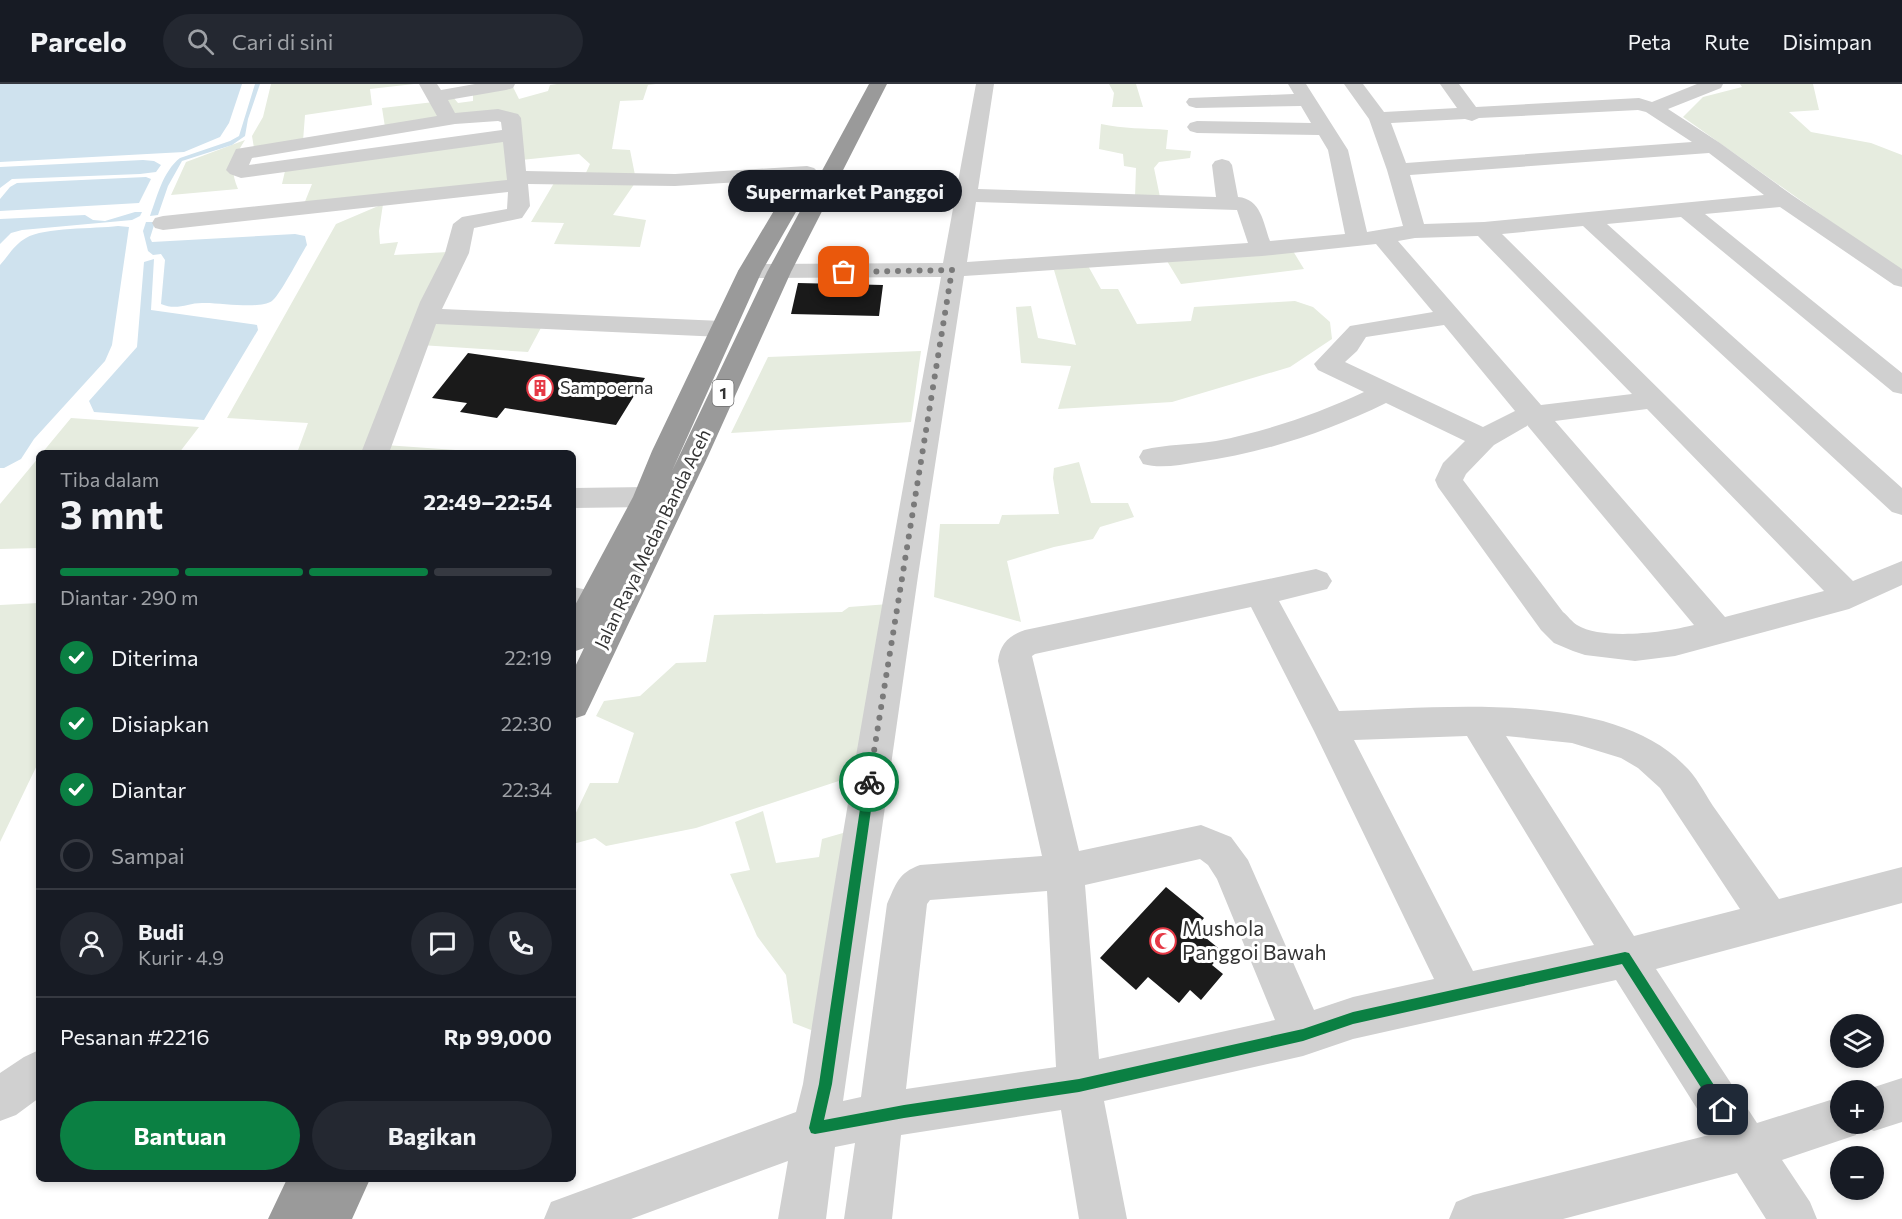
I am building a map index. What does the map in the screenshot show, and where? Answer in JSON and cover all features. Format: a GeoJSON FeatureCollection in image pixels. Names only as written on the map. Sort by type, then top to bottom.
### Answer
{"type":"FeatureCollection","features":[{"type":"Feature","properties":{"kind":"highway","name":"Jalan Raya Medan Banda Aceh"},"geometry":{"type":"LineString","coordinates":[[576,627],[583,600],[648,497],[666,451],[750,271],[855,84]]}},
{"type":"Feature","properties":{"kind":"highway","name":"Jalan Raya Medan Banda Aceh"},"geometry":{"type":"LineString","coordinates":[[576,699],[694,456],[779,272],[878,84]]}},
{"type":"Feature","properties":{"kind":"highway"},"geometry":{"type":"LineString","coordinates":[[292,1219],[310,1182]]}},
{"type":"Feature","properties":{"kind":"highway"},"geometry":{"type":"LineString","coordinates":[[328,1219],[346,1182]]}},
{"type":"Feature","properties":{"kind":"street"},"geometry":{"type":"LineString","coordinates":[[453,119],[449,119],[431,91],[506,84]]}},
{"type":"Feature","properties":{"kind":"street"},"geometry":{"type":"LineString","coordinates":[[802,1219],[815,1128],[825,1084],[852,891],[952,270],[985,84]]}},
{"type":"Feature","properties":{"kind":"street"},"geometry":{"type":"LineString","coordinates":[[1449,84],[1472,115]]}},
{"type":"Feature","properties":{"kind":"street"},"geometry":{"type":"LineString","coordinates":[[1653,108],[1714,84]]}},
{"type":"Feature","properties":{"kind":"street"},"geometry":{"type":"LineString","coordinates":[[1196,102],[1324,89],[1379,118],[1472,115],[1629,103],[1653,108],[1713,147],[1784,200],[1902,280]]}},
{"type":"Feature","properties":{"kind":"street"},"geometry":{"type":"LineString","coordinates":[[1324,89],[1326,129],[1338,150],[1370,238],[1450,317],[1719,632]]}},
{"type":"Feature","properties":{"kind":"street"},"geometry":{"type":"LineString","coordinates":[[1586,89],[1613,104]]}},
{"type":"Feature","properties":{"kind":"street"},"geometry":{"type":"LineString","coordinates":[[376,450],[427,316],[457,253],[464,224],[475,219],[513,214],[518,210],[519,204],[512,120],[506,116],[453,119],[243,153],[237,170],[241,172],[513,135]]}},
{"type":"Feature","properties":{"kind":"street"},"geometry":{"type":"LineString","coordinates":[[1379,118],[1398,170],[1415,231]]}},
{"type":"Feature","properties":{"kind":"street"},"geometry":{"type":"LineString","coordinates":[[1197,127],[1326,129]]}},
{"type":"Feature","properties":{"kind":"street"},"geometry":{"type":"LineString","coordinates":[[1398,170],[1713,147]]}},
{"type":"Feature","properties":{"kind":"street"},"geometry":{"type":"LineString","coordinates":[[1222,165],[1228,202]]}},
{"type":"Feature","properties":{"kind":"street"},"geometry":{"type":"LineString","coordinates":[[163,224],[517,181],[675,180],[807,172]]}},
{"type":"Feature","properties":{"kind":"street"},"geometry":{"type":"LineString","coordinates":[[965,195],[1228,202],[1246,206],[1262,249]]}},
{"type":"Feature","properties":{"kind":"street"},"geometry":{"type":"LineString","coordinates":[[750,271],[952,270],[1262,249],[1415,231],[1484,229],[1784,200]]}},
{"type":"Feature","properties":{"kind":"street"},"geometry":{"type":"LineString","coordinates":[[1686,210],[1902,386]]}},
{"type":"Feature","properties":{"kind":"street"},"geometry":{"type":"LineString","coordinates":[[1588,219],[1902,505]]}},
{"type":"Feature","properties":{"kind":"street"},"geometry":{"type":"LineString","coordinates":[[1484,229],[1849,597]]}},
{"type":"Feature","properties":{"kind":"street"},"geometry":{"type":"LineString","coordinates":[[427,316],[722,328]]}},
{"type":"Feature","properties":{"kind":"street"},"geometry":{"type":"LineString","coordinates":[[1450,317],[1359,331],[1353,334],[1348,346],[1328,361],[1328,366],[1484,439]]}},
{"type":"Feature","properties":{"kind":"street"},"geometry":{"type":"LineString","coordinates":[[1153,457],[1202,454],[1248,443],[1326,421],[1386,392]]}},
{"type":"Feature","properties":{"kind":"street"},"geometry":{"type":"LineString","coordinates":[[1653,400],[1518,419],[1484,439],[1453,470],[1449,480],[1552,621],[1566,634],[1585,642],[1635,648],[1676,643],[1849,597],[1902,572]]}},
{"type":"Feature","properties":{"kind":"street"},"geometry":{"type":"LineString","coordinates":[[576,498],[648,497]]}},
{"type":"Feature","properties":{"kind":"street"},"geometry":{"type":"LineString","coordinates":[[1103,1219],[1079,1085],[1065,872],[1015,662],[1019,646],[1316,581]]}},
{"type":"Feature","properties":{"kind":"street"},"geometry":{"type":"LineString","coordinates":[[1260,594],[1463,994]]}},
{"type":"Feature","properties":{"kind":"street"},"geometry":{"type":"LineString","coordinates":[[1329,726],[1477,721],[1533,723],[1572,728],[1632,746],[1651,757],[1673,777],[1770,920]]}},
{"type":"Feature","properties":{"kind":"street"},"geometry":{"type":"LineString","coordinates":[[1477,721],[1793,1219]]}},
{"type":"Feature","properties":{"kind":"street"},"geometry":{"type":"LineString","coordinates":[[868,1219],[907,904],[912,892],[920,883],[1065,872],[1201,842],[1215,845],[1225,854],[1234,873],[1303,1035]]}},
{"type":"Feature","properties":{"kind":"street"},"geometry":{"type":"LineString","coordinates":[[568,1219],[815,1128],[1079,1085],[1303,1035],[1353,1018],[1625,957],[1902,885]]}},
{"type":"Feature","properties":{"kind":"street"},"geometry":{"type":"LineString","coordinates":[[0,1099],[36,1074]]}},
{"type":"Feature","properties":{"kind":"street"},"geometry":{"type":"LineString","coordinates":[[1884,1106],[1902,1100]]}},
{"type":"Feature","properties":{"kind":"street"},"geometry":{"type":"LineString","coordinates":[[1473,1219],[1748,1148],[1830,1122]]}},
{"type":"Feature","properties":{"kind":"shaded area"},"geometry":{"type":"Polygon","coordinates":[[[271,84],[414,84],[370,89],[372,105],[305,115],[303,141],[254,148],[252,136],[263,117],[271,84]]]}},
{"type":"Feature","properties":{"kind":"shaded area"},"geometry":{"type":"Polygon","coordinates":[[[656,84],[648,85],[643,100],[620,101],[612,149],[630,150],[635,175],[584,177],[590,164],[579,154],[521,160],[509,112],[454,117],[440,100],[453,97],[458,103],[473,101],[473,93],[512,85],[519,99],[548,91],[550,85],[656,84]]]}},
{"type":"Feature","properties":{"kind":"shaded area"},"geometry":{"type":"Polygon","coordinates":[[[1109,84],[1136,84],[1143,107],[1112,107],[1114,93],[1109,84]]]}},
{"type":"Feature","properties":{"kind":"shaded area"},"geometry":{"type":"Polygon","coordinates":[[[1740,84],[1813,84],[1819,110],[1789,112],[1811,132],[1871,143],[1902,155],[1902,272],[1683,117],[1703,97],[1742,87],[1740,84]]]}},
{"type":"Feature","properties":{"kind":"shaded area"},"geometry":{"type":"Polygon","coordinates":[[[434,102],[441,119],[385,127],[382,108],[434,102]]]}},
{"type":"Feature","properties":{"kind":"shaded area"},"geometry":{"type":"Polygon","coordinates":[[[1101,124],[1168,130],[1166,149],[1191,151],[1190,158],[1159,162],[1154,168],[1160,197],[1135,197],[1136,168],[1124,166],[1123,154],[1099,149],[1101,124]]]}},
{"type":"Feature","properties":{"kind":"shaded area"},"geometry":{"type":"Polygon","coordinates":[[[508,138],[510,181],[304,204],[312,184],[282,184],[285,171],[508,138]]]}},
{"type":"Feature","properties":{"kind":"shaded area"},"geometry":{"type":"Polygon","coordinates":[[[245,140],[233,169],[238,189],[171,195],[186,162],[245,140]]]}},
{"type":"Feature","properties":{"kind":"shaded area"},"geometry":{"type":"Polygon","coordinates":[[[554,183],[635,183],[613,215],[646,220],[640,247],[554,244],[564,223],[531,222],[554,183]]]}},
{"type":"Feature","properties":{"kind":"shaded area"},"geometry":{"type":"Polygon","coordinates":[[[383,204],[379,231],[380,244],[398,242],[394,255],[448,252],[368,450],[298,450],[308,423],[227,418],[336,224],[383,204]]]}},
{"type":"Feature","properties":{"kind":"shaded area"},"geometry":{"type":"Polygon","coordinates":[[[1293,251],[1304,269],[1181,284],[1167,261],[1293,251]]]}},
{"type":"Feature","properties":{"kind":"shaded area"},"geometry":{"type":"Polygon","coordinates":[[[1087,264],[1101,289],[1118,289],[1137,324],[1191,321],[1194,307],[1295,301],[1313,307],[1330,322],[1332,339],[1290,367],[1172,402],[1058,409],[1071,366],[1021,363],[1016,307],[1031,306],[1038,338],[1076,345],[1054,270],[1087,264]]]}},
{"type":"Feature","properties":{"kind":"shaded area"},"geometry":{"type":"Polygon","coordinates":[[[435,320],[543,324],[528,352],[420,345],[435,320]]]}},
{"type":"Feature","properties":{"kind":"shaded area"},"geometry":{"type":"Polygon","coordinates":[[[921,351],[911,422],[731,433],[768,357],[921,351]]]}},
{"type":"Feature","properties":{"kind":"shaded area"},"geometry":{"type":"Polygon","coordinates":[[[71,418],[199,427],[181,450],[44,450],[71,418]]]}},
{"type":"Feature","properties":{"kind":"shaded area"},"geometry":{"type":"Polygon","coordinates":[[[385,445],[456,450],[382,450],[385,445]]]}},
{"type":"Feature","properties":{"kind":"shaded area"},"geometry":{"type":"Polygon","coordinates":[[[36,461],[36,548],[0,549],[0,504],[36,461]]]}},
{"type":"Feature","properties":{"kind":"shaded area"},"geometry":{"type":"Polygon","coordinates":[[[1079,462],[1091,503],[1128,503],[1134,517],[1100,527],[1093,539],[1054,547],[1007,561],[1021,622],[934,597],[940,524],[999,524],[1002,515],[1059,514],[1053,478],[1054,468],[1079,462]]]}},
{"type":"Feature","properties":{"kind":"shaded area"},"geometry":{"type":"Polygon","coordinates":[[[36,603],[36,767],[0,842],[0,605],[36,603]]]}},
{"type":"Feature","properties":{"kind":"shaded area"},"geometry":{"type":"Polygon","coordinates":[[[889,604],[857,775],[696,828],[606,846],[595,838],[576,843],[576,813],[590,783],[618,783],[634,733],[596,716],[604,701],[640,696],[676,663],[706,662],[714,615],[842,612],[849,607],[889,604]]]}},
{"type":"Feature","properties":{"kind":"shaded area"},"geometry":{"type":"Polygon","coordinates":[[[763,811],[776,863],[819,857],[822,839],[857,829],[824,1035],[793,1023],[786,975],[757,936],[730,874],[750,870],[735,822],[763,811]]]}},
{"type":"Feature","properties":{"kind":"water"},"geometry":{"type":"Polygon","coordinates":[[[0,84],[242,84],[229,123],[220,137],[184,152],[0,162],[0,84]]]}},
{"type":"Feature","properties":{"kind":"water"},"geometry":{"type":"Polygon","coordinates":[[[255,84],[260,84],[248,119],[245,136],[232,145],[182,161],[168,186],[158,215],[150,216],[165,177],[174,163],[180,158],[239,136],[255,84]]]}},
{"type":"Feature","properties":{"kind":"water"},"geometry":{"type":"Polygon","coordinates":[[[154,161],[161,165],[156,172],[140,174],[12,179],[0,188],[0,167],[154,161]]]}},
{"type":"Feature","properties":{"kind":"water"},"geometry":{"type":"Polygon","coordinates":[[[146,177],[151,179],[139,203],[0,211],[0,199],[10,187],[17,183],[146,177]]]}},
{"type":"Feature","properties":{"kind":"water"},"geometry":{"type":"Polygon","coordinates":[[[142,212],[140,216],[132,220],[22,230],[11,233],[0,244],[0,219],[85,215],[93,220],[105,221],[142,212]]]}},
{"type":"Feature","properties":{"kind":"water"},"geometry":{"type":"Polygon","coordinates":[[[146,222],[155,222],[150,238],[152,242],[295,234],[305,236],[307,245],[276,297],[266,304],[197,303],[172,307],[161,304],[165,260],[161,254],[153,255],[148,251],[143,231],[146,222]]]}},
{"type":"Feature","properties":{"kind":"water"},"geometry":{"type":"Polygon","coordinates":[[[129,227],[112,345],[105,361],[34,439],[21,459],[0,468],[0,265],[18,243],[34,234],[57,230],[129,227]]]}},
{"type":"Feature","properties":{"kind":"water"},"geometry":{"type":"Polygon","coordinates":[[[154,259],[151,310],[257,325],[258,330],[204,420],[94,412],[89,401],[137,347],[144,262],[154,259]]]}},
{"type":"Feature","properties":{"kind":"building"},"geometry":{"type":"Polygon","coordinates":[[[798,283],[883,285],[879,316],[791,314],[798,283]]]}},
{"type":"Feature","properties":{"kind":"building","name":"Sampoerna"},"geometry":{"type":"Polygon","coordinates":[[[468,353],[645,378],[616,425],[505,408],[497,418],[460,412],[467,403],[432,398],[468,353]]]}},
{"type":"Feature","properties":{"kind":"building","name":"Mushola Panggoi Bawah"},"geometry":{"type":"Polygon","coordinates":[[[1166,887],[1204,918],[1195,929],[1223,952],[1212,965],[1223,974],[1201,1000],[1190,990],[1179,1003],[1148,977],[1136,990],[1100,958],[1166,887]]]}},
{"type":"Feature","properties":{"kind":"way so far"},"geometry":{"type":"LineString","coordinates":[[844,272],[952,270],[869,782]]}},
{"type":"Feature","properties":{"kind":"place","name":"Supermarket Panggoi"},"geometry":{"type":"Point","coordinates":[844,272]}},
{"type":"Feature","properties":{"kind":"place","name":"Sampoerna"},"geometry":{"type":"Point","coordinates":[540,388]}},
{"type":"Feature","properties":{"kind":"place","name":"Mushola Panggoi Bawah"},"geometry":{"type":"Point","coordinates":[1163,941]}},
{"type":"Feature","properties":{"kind":"route"},"geometry":{"type":"LineString","coordinates":[[869,782],[825,1084],[815,1128],[1079,1085],[1303,1035],[1353,1018],[1625,957],[1723,1110]]}}]}
